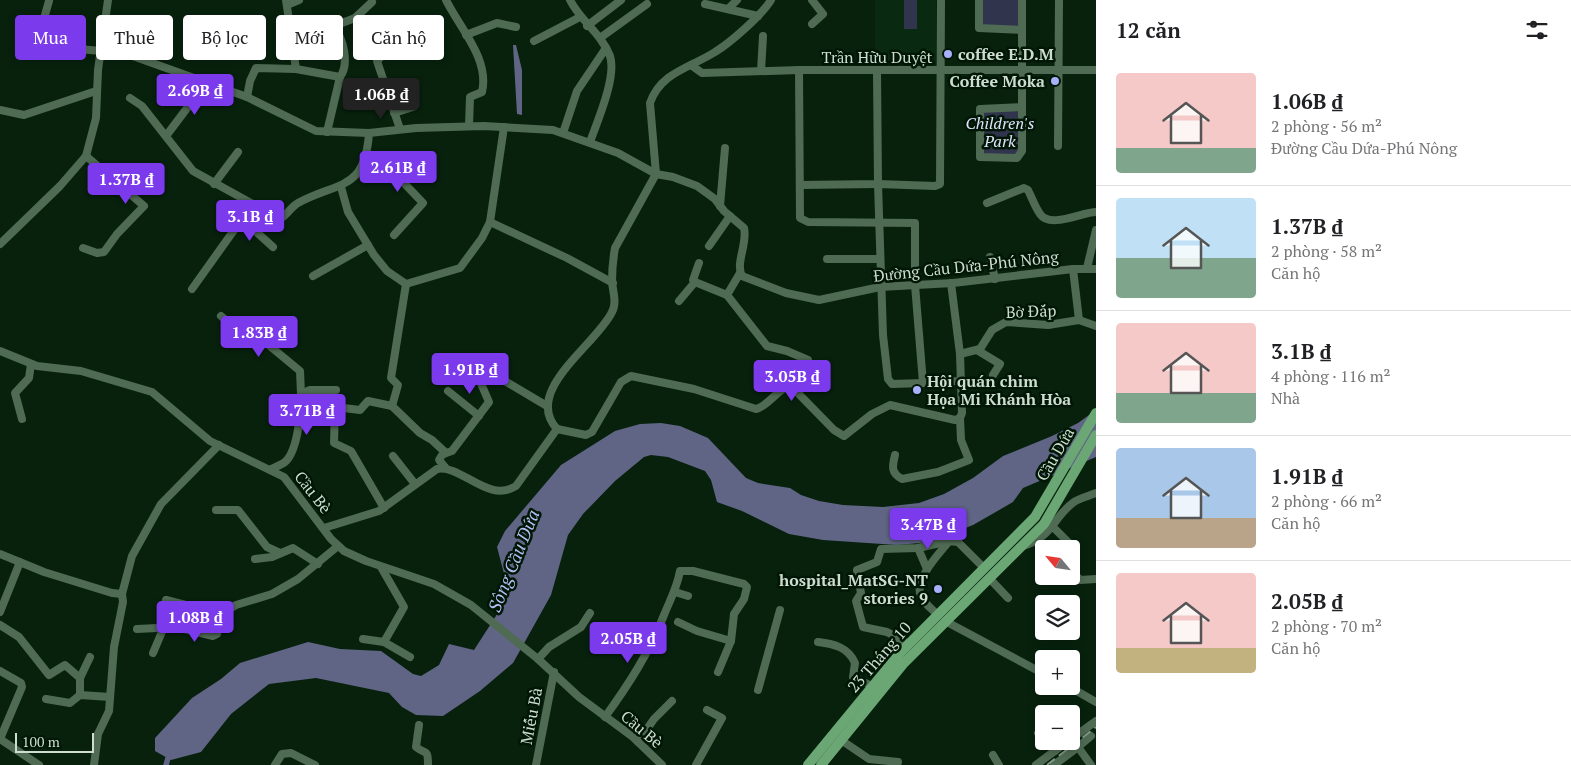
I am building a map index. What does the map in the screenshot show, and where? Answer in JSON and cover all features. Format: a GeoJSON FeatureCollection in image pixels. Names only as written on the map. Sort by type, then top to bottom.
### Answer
{"type":"FeatureCollection","features":[{"type":"Feature","properties":{"kind":"main road","name":"Cầu Dứa"},"geometry":{"type":"LineString","coordinates":[[1040,510],[1096,413]]}},
{"type":"Feature","properties":{"kind":"main road","name":"Cầu Dứa"},"geometry":{"type":"LineString","coordinates":[[1050,516],[1096,435]]}},
{"type":"Feature","properties":{"kind":"main road","name":"23 Tháng 10"},"geometry":{"type":"LineString","coordinates":[[821,765],[898,669],[984,568],[1040,510]]}},
{"type":"Feature","properties":{"kind":"main road","name":"23 Tháng 10"},"geometry":{"type":"LineString","coordinates":[[808,765],[909,644],[989,578],[1050,516]]}},
{"type":"Feature","properties":{"kind":"street"},"geometry":{"type":"LineString","coordinates":[[49,0],[41,29],[41,46],[96,48]]}},
{"type":"Feature","properties":{"kind":"street"},"geometry":{"type":"LineString","coordinates":[[106,15],[108,0]]}},
{"type":"Feature","properties":{"kind":"street"},"geometry":{"type":"LineString","coordinates":[[296,69],[287,2],[299,0]]}},
{"type":"Feature","properties":{"kind":"street"},"geometry":{"type":"LineString","coordinates":[[446,0],[476,52],[483,82],[482,92],[470,97],[470,126]]}},
{"type":"Feature","properties":{"kind":"street"},"geometry":{"type":"LineString","coordinates":[[570,0],[580,16],[600,38],[611,57],[606,95],[590,142]]}},
{"type":"Feature","properties":{"kind":"street"},"geometry":{"type":"LineString","coordinates":[[588,26],[621,0]]}},
{"type":"Feature","properties":{"kind":"street"},"geometry":{"type":"LineString","coordinates":[[728,9],[737,0]]}},
{"type":"Feature","properties":{"kind":"street"},"geometry":{"type":"LineString","coordinates":[[695,282],[727,295],[767,346],[787,351],[808,360],[806,368],[790,385],[781,388],[763,406],[756,409],[694,388],[631,376],[621,382],[592,432],[586,434],[557,429],[549,419],[547,406],[550,394],[574,358],[600,330],[613,311],[612,261],[616,248],[656,174],[650,102],[654,93],[664,80],[716,52],[758,16],[771,0]]}},
{"type":"Feature","properties":{"kind":"street"},"geometry":{"type":"LineString","coordinates":[[812,0],[823,14],[812,24]]}},
{"type":"Feature","properties":{"kind":"street"},"geometry":{"type":"LineString","coordinates":[[800,185],[878,184],[935,186],[940,184],[941,0]]}},
{"type":"Feature","properties":{"kind":"street"},"geometry":{"type":"LineString","coordinates":[[979,0],[980,28],[1021,30]]}},
{"type":"Feature","properties":{"kind":"street"},"geometry":{"type":"LineString","coordinates":[[1021,107],[982,108],[979,111],[980,157],[1016,158],[1022,151],[1022,0]]}},
{"type":"Feature","properties":{"kind":"street"},"geometry":{"type":"LineString","coordinates":[[1058,146],[1059,0]]}},
{"type":"Feature","properties":{"kind":"street"},"geometry":{"type":"LineString","coordinates":[[327,132],[340,77],[344,72],[343,39],[334,26],[355,18],[372,2]]}},
{"type":"Feature","properties":{"kind":"street"},"geometry":{"type":"LineString","coordinates":[[600,38],[647,4]]}},
{"type":"Feature","properties":{"kind":"street"},"geometry":{"type":"LineString","coordinates":[[705,4],[758,16]]}},
{"type":"Feature","properties":{"kind":"street"},"geometry":{"type":"LineString","coordinates":[[534,41],[580,16]]}},
{"type":"Feature","properties":{"kind":"street"},"geometry":{"type":"LineString","coordinates":[[466,35],[497,23],[516,27]]}},
{"type":"Feature","properties":{"kind":"street"},"geometry":{"type":"LineString","coordinates":[[761,71],[763,36]]}},
{"type":"Feature","properties":{"kind":"street"},"geometry":{"type":"LineString","coordinates":[[563,133],[577,91],[606,48]]}},
{"type":"Feature","properties":{"kind":"street"},"geometry":{"type":"LineString","coordinates":[[0,244],[60,186],[86,156],[96,118],[96,91],[100,60]]}},
{"type":"Feature","properties":{"kind":"street"},"geometry":{"type":"LineString","coordinates":[[138,60],[247,97],[308,129],[327,132],[368,133],[400,129],[470,126],[504,127],[553,130],[590,142],[630,159],[656,174],[673,177],[706,190],[744,228],[746,234],[740,274],[727,295]]}},
{"type":"Feature","properties":{"kind":"street"},"geometry":{"type":"LineString","coordinates":[[377,60],[400,129]]}},
{"type":"Feature","properties":{"kind":"street","name":"Trần Hữu Duyệt"},"geometry":{"type":"LineString","coordinates":[[691,65],[702,73],[799,70],[1096,70]]}},
{"type":"Feature","properties":{"kind":"street"},"geometry":{"type":"LineString","coordinates":[[247,97],[250,81],[256,68],[296,69],[340,77]]}},
{"type":"Feature","properties":{"kind":"street"},"geometry":{"type":"LineString","coordinates":[[799,70],[800,218],[803,221],[915,223],[915,285],[923,383]]}},
{"type":"Feature","properties":{"kind":"street"},"geometry":{"type":"LineString","coordinates":[[877,71],[880,287],[883,335],[889,382],[892,384],[962,381]]}},
{"type":"Feature","properties":{"kind":"street"},"geometry":{"type":"LineString","coordinates":[[166,136],[206,83]]}},
{"type":"Feature","properties":{"kind":"street"},"geometry":{"type":"LineString","coordinates":[[0,110],[24,115],[96,91]]}},
{"type":"Feature","properties":{"kind":"street"},"geometry":{"type":"LineString","coordinates":[[394,112],[412,107],[410,96]]}},
{"type":"Feature","properties":{"kind":"street"},"geometry":{"type":"LineString","coordinates":[[130,98],[142,106],[193,171],[280,219],[298,204],[342,187],[358,170],[367,155],[368,133]]}},
{"type":"Feature","properties":{"kind":"street"},"geometry":{"type":"LineString","coordinates":[[406,284],[460,268],[477,245],[490,222],[504,127]]}},
{"type":"Feature","properties":{"kind":"street"},"geometry":{"type":"LineString","coordinates":[[720,206],[725,148]]}},
{"type":"Feature","properties":{"kind":"street"},"geometry":{"type":"LineString","coordinates":[[214,184],[238,152]]}},
{"type":"Feature","properties":{"kind":"street"},"geometry":{"type":"LineString","coordinates":[[367,155],[403,182],[423,203],[394,235]]}},
{"type":"Feature","properties":{"kind":"street"},"geometry":{"type":"LineString","coordinates":[[83,248],[97,253],[104,252],[144,206],[86,156]]}},
{"type":"Feature","properties":{"kind":"street"},"geometry":{"type":"LineString","coordinates":[[342,187],[348,212],[368,245],[388,271],[406,284]]}},
{"type":"Feature","properties":{"kind":"street"},"geometry":{"type":"LineString","coordinates":[[987,203],[1024,188],[1028,190],[1040,214],[1048,220],[1061,220],[1096,212]]}},
{"type":"Feature","properties":{"kind":"street"},"geometry":{"type":"LineString","coordinates":[[192,289],[252,205]]}},
{"type":"Feature","properties":{"kind":"street"},"geometry":{"type":"LineString","coordinates":[[709,246],[730,216]]}},
{"type":"Feature","properties":{"kind":"street"},"geometry":{"type":"LineString","coordinates":[[242,219],[273,247]]}},
{"type":"Feature","properties":{"kind":"street"},"geometry":{"type":"LineString","coordinates":[[490,222],[567,258],[612,283]]}},
{"type":"Feature","properties":{"kind":"street"},"geometry":{"type":"LineString","coordinates":[[1087,268],[1096,230]]}},
{"type":"Feature","properties":{"kind":"street"},"geometry":{"type":"LineString","coordinates":[[313,276],[368,245]]}},
{"type":"Feature","properties":{"kind":"street"},"geometry":{"type":"LineString","coordinates":[[990,257],[995,279]]}},
{"type":"Feature","properties":{"kind":"street"},"geometry":{"type":"LineString","coordinates":[[827,259],[879,259]]}},
{"type":"Feature","properties":{"kind":"street"},"geometry":{"type":"LineString","coordinates":[[695,282],[693,280],[699,263]]}},
{"type":"Feature","properties":{"kind":"street"},"geometry":{"type":"LineString","coordinates":[[1073,269],[1079,320]]}},
{"type":"Feature","properties":{"kind":"street","name":"Đường Cầu Dứa-Phú Nông"},"geometry":{"type":"LineString","coordinates":[[740,274],[749,280],[811,300],[839,297],[880,287],[952,283],[1073,269],[1096,269]]}},
{"type":"Feature","properties":{"kind":"street"},"geometry":{"type":"LineString","coordinates":[[679,301],[695,282]]}},
{"type":"Feature","properties":{"kind":"street"},"geometry":{"type":"LineString","coordinates":[[895,455],[892,468],[895,476],[902,479],[938,472],[969,460],[960,440],[962,381],[952,283]]}},
{"type":"Feature","properties":{"kind":"street"},"geometry":{"type":"LineString","coordinates":[[392,406],[398,385],[392,378],[406,284]]}},
{"type":"Feature","properties":{"kind":"street"},"geometry":{"type":"LineString","coordinates":[[221,316],[259,347],[265,342],[300,371],[300,415],[294,448],[284,463],[271,469]]}},
{"type":"Feature","properties":{"kind":"street","name":"Bờ Đắp"},"geometry":{"type":"LineString","coordinates":[[977,350],[983,347],[992,330],[1006,322],[1048,326],[1079,320],[1096,326]]}},
{"type":"Feature","properties":{"kind":"street"},"geometry":{"type":"LineString","coordinates":[[960,354],[977,350],[1000,364],[993,375]]}},
{"type":"Feature","properties":{"kind":"street","name":"Cầu Bè"},"geometry":{"type":"LineString","coordinates":[[0,351],[45,368],[81,371],[145,389],[167,404],[203,436],[271,469],[288,480],[338,546],[356,557],[381,567],[439,586],[465,601],[554,672],[579,697],[638,742],[662,765]]}},
{"type":"Feature","properties":{"kind":"street"},"geometry":{"type":"LineString","coordinates":[[22,419],[15,393],[30,378],[31,364]]}},
{"type":"Feature","properties":{"kind":"street"},"geometry":{"type":"LineString","coordinates":[[473,365],[488,402],[452,451],[442,455],[439,460],[445,467],[481,486],[508,490],[520,481],[557,429]]}},
{"type":"Feature","properties":{"kind":"street"},"geometry":{"type":"LineString","coordinates":[[505,381],[547,406]]}},
{"type":"Feature","properties":{"kind":"street"},"geometry":{"type":"LineString","coordinates":[[790,385],[834,430],[844,436],[872,414],[890,405],[949,420],[960,418]]}},
{"type":"Feature","properties":{"kind":"street"},"geometry":{"type":"LineString","coordinates":[[301,394],[310,390],[336,390]]}},
{"type":"Feature","properties":{"kind":"street"},"geometry":{"type":"LineString","coordinates":[[448,391],[479,416]]}},
{"type":"Feature","properties":{"kind":"street"},"geometry":{"type":"LineString","coordinates":[[384,508],[351,451],[334,443],[335,407],[360,410],[368,401],[392,406],[420,433],[432,440],[446,453]]}},
{"type":"Feature","properties":{"kind":"street"},"geometry":{"type":"LineString","coordinates":[[94,765],[98,734],[109,711],[114,647],[123,602],[122,594],[132,556],[161,504],[219,445]]}},
{"type":"Feature","properties":{"kind":"street"},"geometry":{"type":"LineString","coordinates":[[393,456],[415,484]]}},
{"type":"Feature","properties":{"kind":"street"},"geometry":{"type":"LineString","coordinates":[[324,528],[372,515],[437,469],[445,467]]}},
{"type":"Feature","properties":{"kind":"street"},"geometry":{"type":"LineString","coordinates":[[1021,546],[1035,542],[1053,527],[1071,504],[1096,493]]}},
{"type":"Feature","properties":{"kind":"street"},"geometry":{"type":"LineString","coordinates":[[216,510],[238,510],[267,547],[280,553]]}},
{"type":"Feature","properties":{"kind":"street"},"geometry":{"type":"LineString","coordinates":[[1053,527],[1065,540]]}},
{"type":"Feature","properties":{"kind":"street"},"geometry":{"type":"LineString","coordinates":[[909,644],[887,632],[863,627],[856,601],[861,593],[856,573],[858,569],[877,562],[881,549],[918,548],[949,541],[958,542],[984,568]]}},
{"type":"Feature","properties":{"kind":"street"},"geometry":{"type":"LineString","coordinates":[[949,541],[927,569],[920,594],[942,618],[1035,669]]}},
{"type":"Feature","properties":{"kind":"street"},"geometry":{"type":"LineString","coordinates":[[166,600],[221,614],[236,605],[280,590],[318,564],[338,546]]}},
{"type":"Feature","properties":{"kind":"street"},"geometry":{"type":"LineString","coordinates":[[255,559],[293,548],[318,564]]}},
{"type":"Feature","properties":{"kind":"street"},"geometry":{"type":"LineString","coordinates":[[918,548],[927,569]]}},
{"type":"Feature","properties":{"kind":"street"},"geometry":{"type":"LineString","coordinates":[[0,554],[112,594],[122,594]]}},
{"type":"Feature","properties":{"kind":"street"},"geometry":{"type":"LineString","coordinates":[[0,612],[20,562]]}},
{"type":"Feature","properties":{"kind":"street"},"geometry":{"type":"LineString","coordinates":[[381,567],[404,607],[384,642]]}},
{"type":"Feature","properties":{"kind":"street"},"geometry":{"type":"LineString","coordinates":[[605,717],[627,687],[652,646],[675,592],[680,571],[693,571],[744,584],[747,587],[744,599],[734,614],[731,641],[718,672]]}},
{"type":"Feature","properties":{"kind":"street"},"geometry":{"type":"LineString","coordinates":[[989,578],[1008,598]]}},
{"type":"Feature","properties":{"kind":"street"},"geometry":{"type":"LineString","coordinates":[[1080,580],[1096,580]]}},
{"type":"Feature","properties":{"kind":"street"},"geometry":{"type":"LineString","coordinates":[[675,592],[688,596]]}},
{"type":"Feature","properties":{"kind":"street"},"geometry":{"type":"LineString","coordinates":[[758,690],[780,610]]}},
{"type":"Feature","properties":{"kind":"street"},"geometry":{"type":"LineString","coordinates":[[537,658],[549,647],[581,627],[590,613]]}},
{"type":"Feature","properties":{"kind":"street"},"geometry":{"type":"LineString","coordinates":[[137,629],[177,627],[213,636],[217,634],[221,614]]}},
{"type":"Feature","properties":{"kind":"street"},"geometry":{"type":"LineString","coordinates":[[678,622],[697,632],[731,641]]}},
{"type":"Feature","properties":{"kind":"street"},"geometry":{"type":"LineString","coordinates":[[0,625],[19,637],[49,674],[65,665],[80,678]]}},
{"type":"Feature","properties":{"kind":"street"},"geometry":{"type":"LineString","coordinates":[[153,653],[164,627]]}},
{"type":"Feature","properties":{"kind":"street"},"geometry":{"type":"LineString","coordinates":[[363,639],[384,642],[410,657]]}},
{"type":"Feature","properties":{"kind":"street"},"geometry":{"type":"LineString","coordinates":[[818,642],[837,645],[844,649],[855,663],[853,677],[872,686]]}},
{"type":"Feature","properties":{"kind":"street"},"geometry":{"type":"LineString","coordinates":[[80,695],[80,678],[90,657]]}},
{"type":"Feature","properties":{"kind":"street"},"geometry":{"type":"LineString","coordinates":[[0,672],[21,684],[22,687],[0,739],[39,765]]}},
{"type":"Feature","properties":{"kind":"street","name":"Miếu Bà"},"geometry":{"type":"LineString","coordinates":[[536,765],[554,672]]}},
{"type":"Feature","properties":{"kind":"street"},"geometry":{"type":"LineString","coordinates":[[1080,693],[1096,702]]}},
{"type":"Feature","properties":{"kind":"street"},"geometry":{"type":"LineString","coordinates":[[46,699],[70,703],[80,695],[110,697]]}},
{"type":"Feature","properties":{"kind":"street"},"geometry":{"type":"LineString","coordinates":[[638,742],[654,719],[672,701]]}},
{"type":"Feature","properties":{"kind":"street"},"geometry":{"type":"LineString","coordinates":[[696,765],[722,718],[707,710]]}},
{"type":"Feature","properties":{"kind":"street"},"geometry":{"type":"LineString","coordinates":[[1080,733],[1096,721]]}},
{"type":"Feature","properties":{"kind":"street"},"geometry":{"type":"LineString","coordinates":[[420,725],[416,747],[429,755],[428,765]]}},
{"type":"Feature","properties":{"kind":"street"},"geometry":{"type":"LineString","coordinates":[[1080,745],[1091,736]]}},
{"type":"Feature","properties":{"kind":"street"},"geometry":{"type":"LineString","coordinates":[[841,740],[864,757],[882,763],[898,762]]}},
{"type":"Feature","properties":{"kind":"street"},"geometry":{"type":"LineString","coordinates":[[1058,763],[1074,750]]}},
{"type":"Feature","properties":{"kind":"street"},"geometry":{"type":"LineString","coordinates":[[1080,750],[1091,765]]}},
{"type":"Feature","properties":{"kind":"street"},"geometry":{"type":"LineString","coordinates":[[1036,765],[1055,751]]}},
{"type":"Feature","properties":{"kind":"street"},"geometry":{"type":"LineString","coordinates":[[276,765],[282,754],[291,752],[314,765]]}},
{"type":"Feature","properties":{"kind":"street"},"geometry":{"type":"LineString","coordinates":[[993,755],[998,765]]}},
{"type":"Feature","properties":{"kind":"shaded area"},"geometry":{"type":"Polygon","coordinates":[[[875,0],[936,0],[936,62],[875,60],[875,0]]]}},
{"type":"Feature","properties":{"kind":"green space"},"geometry":{"type":"Polygon","coordinates":[[[904,0],[917,0],[917,29],[904,29],[904,0]]]}},
{"type":"Feature","properties":{"kind":"green space"},"geometry":{"type":"Polygon","coordinates":[[[981,0],[1020,0],[1019,27],[982,27],[981,0]]]}},
{"type":"Feature","properties":{"kind":"green space","name":"Children's Park"},"geometry":{"type":"Polygon","coordinates":[[[983,110],[1017,110],[1019,114],[1020,151],[1016,155],[983,156],[983,110]]]}},
{"type":"Feature","properties":{"kind":"water"},"geometry":{"type":"Polygon","coordinates":[[[513,45],[516,45],[522,70],[522,115],[517,114],[513,45]]]}},
{"type":"Feature","properties":{"kind":"water","name":"Sông Cầu Dứa"},"geometry":{"type":"Polygon","coordinates":[[[1096,410],[1096,457],[1023,488],[1013,502],[973,525],[931,542],[897,545],[823,540],[789,534],[742,511],[717,502],[711,480],[705,471],[668,457],[651,455],[644,457],[615,481],[583,514],[568,535],[551,595],[513,663],[480,691],[443,716],[416,715],[402,707],[389,693],[316,678],[269,684],[231,714],[201,752],[171,760],[155,751],[155,738],[192,698],[221,679],[240,663],[308,642],[340,649],[381,651],[413,674],[421,676],[439,665],[449,644],[474,650],[503,605],[507,585],[497,547],[505,531],[561,465],[615,431],[640,424],[661,423],[680,426],[708,438],[746,478],[758,483],[790,488],[801,495],[819,501],[843,505],[883,507],[919,503],[944,494],[973,478],[1003,456],[1052,436],[1078,423],[1096,410]]]}},
{"type":"Feature","properties":{"kind":"waterway"},"geometry":{"type":"LineString","coordinates":[[166,765],[170,751]]}},
{"type":"Feature","properties":{"kind":"railway"},"geometry":{"type":"LineString","coordinates":[[1047,765],[1096,727]]}},
{"type":"Feature","properties":{"kind":"place","name":"coffee E.D.M"},"geometry":{"type":"Point","coordinates":[948,54]}},
{"type":"Feature","properties":{"kind":"place","name":"Coffee Moka"},"geometry":{"type":"Point","coordinates":[1055,81]}},
{"type":"Feature","properties":{"kind":"place","name":"Hội quán chim Họa Mi Khánh Hòa"},"geometry":{"type":"Point","coordinates":[917,390]}},
{"type":"Feature","properties":{"kind":"place","name":"hospital_MatSG-NT stories 9"},"geometry":{"type":"Point","coordinates":[938,589]}}]}
